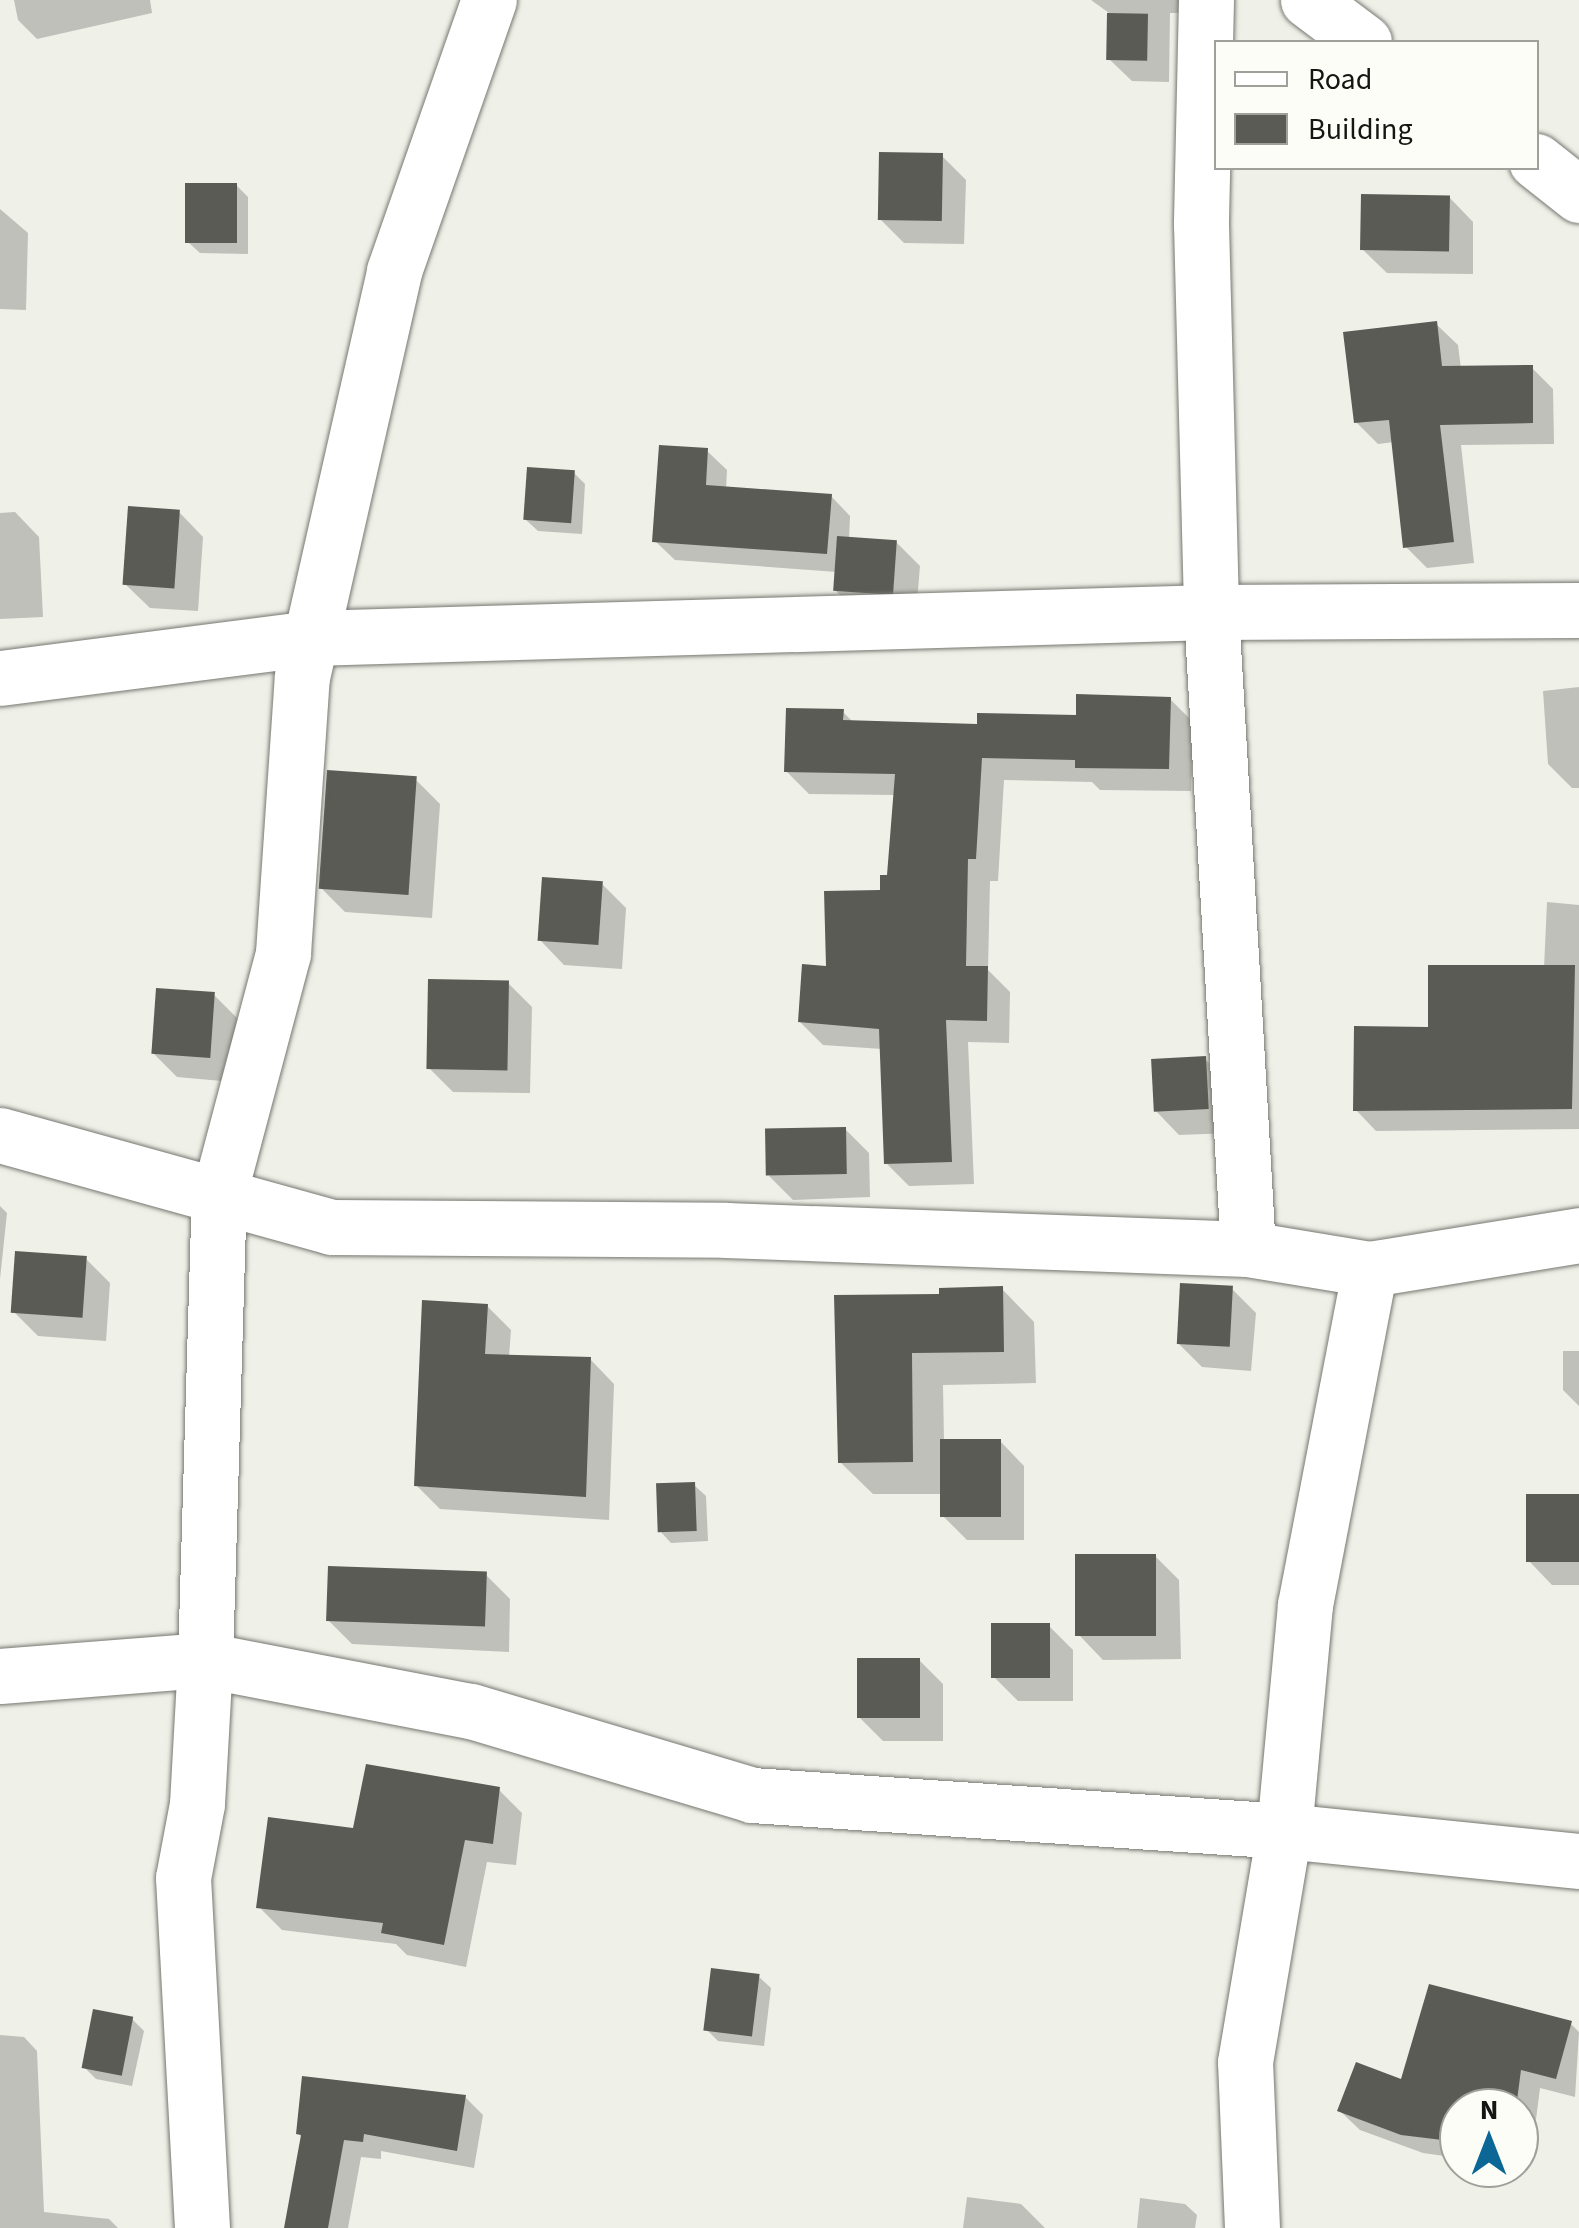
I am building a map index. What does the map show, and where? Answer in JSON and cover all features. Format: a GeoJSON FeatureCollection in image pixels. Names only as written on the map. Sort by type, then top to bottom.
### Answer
{"type":"FeatureCollection","features":[{"type":"Feature","properties":{"kind":"street"},"geometry":{"type":"LineString","coordinates":[[204,2228],[183,1878],[196,1804],[205,1660],[219,1194],[282,953],[302,677],[394,271],[489,0]]}},
{"type":"Feature","properties":{"kind":"street"},"geometry":{"type":"LineString","coordinates":[[1206,0],[1201,224],[1211,612],[1248,1249]]}},
{"type":"Feature","properties":{"kind":"street"},"geometry":{"type":"LineString","coordinates":[[1308,0],[1361,40]]}},
{"type":"Feature","properties":{"kind":"street"},"geometry":{"type":"LineString","coordinates":[[1539,163],[1579,195]]}},
{"type":"Feature","properties":{"kind":"street"},"geometry":{"type":"LineString","coordinates":[[0,678],[311,638],[1211,612],[1579,610]]}},
{"type":"Feature","properties":{"kind":"street"},"geometry":{"type":"LineString","coordinates":[[0,1135],[331,1227],[726,1230],[1248,1249],[1370,1268],[1579,1235]]}},
{"type":"Feature","properties":{"kind":"street"},"geometry":{"type":"LineString","coordinates":[[1252,2228],[1246,2062],[1284,1832],[1305,1605],[1370,1268]]}},
{"type":"Feature","properties":{"kind":"street"},"geometry":{"type":"LineString","coordinates":[[0,1676],[205,1660],[471,1710],[752,1795],[1284,1832],[1579,1861]]}},
{"type":"Feature","properties":{"kind":"building"},"geometry":{"type":"Polygon","coordinates":[[[1107,13],[1148,14],[1147,61],[1106,60],[1107,13]]]}},
{"type":"Feature","properties":{"kind":"building"},"geometry":{"type":"Polygon","coordinates":[[[879,152],[943,153],[942,221],[878,220],[879,152]]]}},
{"type":"Feature","properties":{"kind":"building"},"geometry":{"type":"Polygon","coordinates":[[[185,183],[237,183],[237,243],[185,243],[185,183]]]}},
{"type":"Feature","properties":{"kind":"building"},"geometry":{"type":"Polygon","coordinates":[[[1361,194],[1450,196],[1449,252],[1360,250],[1361,194]]]}},
{"type":"Feature","properties":{"kind":"building"},"geometry":{"type":"Polygon","coordinates":[[[1437,321],[1442,366],[1533,365],[1533,423],[1440,425],[1454,542],[1403,548],[1389,420],[1354,423],[1343,332],[1437,321]]]}},
{"type":"Feature","properties":{"kind":"building"},"geometry":{"type":"Polygon","coordinates":[[[659,445],[708,448],[706,485],[832,494],[827,554],[652,542],[659,445]]]}},
{"type":"Feature","properties":{"kind":"building"},"geometry":{"type":"Polygon","coordinates":[[[527,467],[575,470],[571,523],[523,520],[527,467]]]}},
{"type":"Feature","properties":{"kind":"building"},"geometry":{"type":"Polygon","coordinates":[[[128,506],[180,510],[174,588],[122,585],[128,506]]]}},
{"type":"Feature","properties":{"kind":"building"},"geometry":{"type":"Polygon","coordinates":[[[837,536],[897,540],[893,595],[833,591],[837,536]]]}},
{"type":"Feature","properties":{"kind":"building"},"geometry":{"type":"Polygon","coordinates":[[[1076,694],[1171,697],[1169,769],[1075,768],[1075,760],[982,758],[976,859],[968,859],[966,966],[988,966],[987,1021],[946,1020],[952,1162],[884,1164],[879,1029],[798,1022],[802,964],[826,966],[824,891],[880,890],[880,875],[887,875],[895,774],[784,772],[786,708],[844,709],[843,720],[977,724],[977,713],[1076,715],[1076,694]]]}},
{"type":"Feature","properties":{"kind":"building"},"geometry":{"type":"Polygon","coordinates":[[[327,770],[417,776],[408,895],[319,889],[327,770]]]}},
{"type":"Feature","properties":{"kind":"building"},"geometry":{"type":"Polygon","coordinates":[[[542,877],[603,881],[598,945],[538,941],[542,877]]]}},
{"type":"Feature","properties":{"kind":"building"},"geometry":{"type":"Polygon","coordinates":[[[1428,965],[1575,965],[1572,1109],[1353,1111],[1354,1026],[1428,1027],[1428,965]]]}},
{"type":"Feature","properties":{"kind":"building"},"geometry":{"type":"Polygon","coordinates":[[[428,979],[509,980],[507,1070],[426,1069],[428,979]]]}},
{"type":"Feature","properties":{"kind":"building"},"geometry":{"type":"Polygon","coordinates":[[[156,988],[215,992],[210,1058],[151,1054],[156,988]]]}},
{"type":"Feature","properties":{"kind":"building"},"geometry":{"type":"Polygon","coordinates":[[[1206,1056],[1209,1109],[1154,1112],[1151,1059],[1206,1056]]]}},
{"type":"Feature","properties":{"kind":"building"},"geometry":{"type":"Polygon","coordinates":[[[846,1127],[847,1174],[766,1175],[765,1128],[846,1127]]]}},
{"type":"Feature","properties":{"kind":"building"},"geometry":{"type":"Polygon","coordinates":[[[15,1251],[87,1256],[82,1318],[11,1313],[15,1251]]]}},
{"type":"Feature","properties":{"kind":"building"},"geometry":{"type":"Polygon","coordinates":[[[1180,1283],[1233,1286],[1230,1347],[1177,1344],[1180,1283]]]}},
{"type":"Feature","properties":{"kind":"building"},"geometry":{"type":"Polygon","coordinates":[[[1003,1286],[1004,1352],[912,1353],[913,1462],[838,1463],[834,1295],[939,1294],[939,1288],[1003,1286]]]}},
{"type":"Feature","properties":{"kind":"building"},"geometry":{"type":"Polygon","coordinates":[[[422,1300],[488,1304],[485,1354],[591,1357],[586,1497],[414,1486],[422,1300]]]}},
{"type":"Feature","properties":{"kind":"building"},"geometry":{"type":"Polygon","coordinates":[[[940,1439],[1001,1439],[1001,1517],[940,1517],[940,1439]]]}},
{"type":"Feature","properties":{"kind":"building"},"geometry":{"type":"Polygon","coordinates":[[[695,1482],[697,1531],[658,1532],[656,1483],[695,1482]]]}},
{"type":"Feature","properties":{"kind":"building"},"geometry":{"type":"Polygon","coordinates":[[[1526,1494],[1579,1494],[1579,1562],[1526,1562],[1526,1494]]]}},
{"type":"Feature","properties":{"kind":"building"},"geometry":{"type":"Polygon","coordinates":[[[1075,1554],[1156,1554],[1156,1636],[1075,1636],[1075,1554]]]}},
{"type":"Feature","properties":{"kind":"building"},"geometry":{"type":"Polygon","coordinates":[[[328,1566],[487,1572],[485,1627],[326,1621],[328,1566]]]}},
{"type":"Feature","properties":{"kind":"building"},"geometry":{"type":"Polygon","coordinates":[[[991,1623],[1050,1623],[1050,1678],[991,1678],[991,1623]]]}},
{"type":"Feature","properties":{"kind":"building"},"geometry":{"type":"Polygon","coordinates":[[[857,1658],[920,1658],[920,1718],[857,1718],[857,1658]]]}},
{"type":"Feature","properties":{"kind":"building"},"geometry":{"type":"Polygon","coordinates":[[[366,1764],[500,1787],[493,1844],[465,1840],[444,1945],[381,1933],[383,1923],[256,1908],[268,1817],[353,1828],[366,1764]]]}},
{"type":"Feature","properties":{"kind":"building"},"geometry":{"type":"Polygon","coordinates":[[[711,1968],[760,1974],[752,2037],[703,2031],[711,1968]]]}},
{"type":"Feature","properties":{"kind":"building"},"geometry":{"type":"Polygon","coordinates":[[[1429,1984],[1572,2021],[1556,2079],[1521,2070],[1519,2088],[1439,2088],[1439,2140],[1401,2135],[1337,2111],[1356,2062],[1401,2079],[1429,1984]]]}},
{"type":"Feature","properties":{"kind":"building"},"geometry":{"type":"Polygon","coordinates":[[[93,2009],[133,2017],[122,2076],[82,2068],[93,2009]]]}},
{"type":"Feature","properties":{"kind":"building"},"geometry":{"type":"Polygon","coordinates":[[[302,2076],[466,2095],[457,2151],[364,2134],[363,2142],[344,2140],[328,2228],[284,2228],[301,2135],[296,2134],[302,2076]]]}}]}
